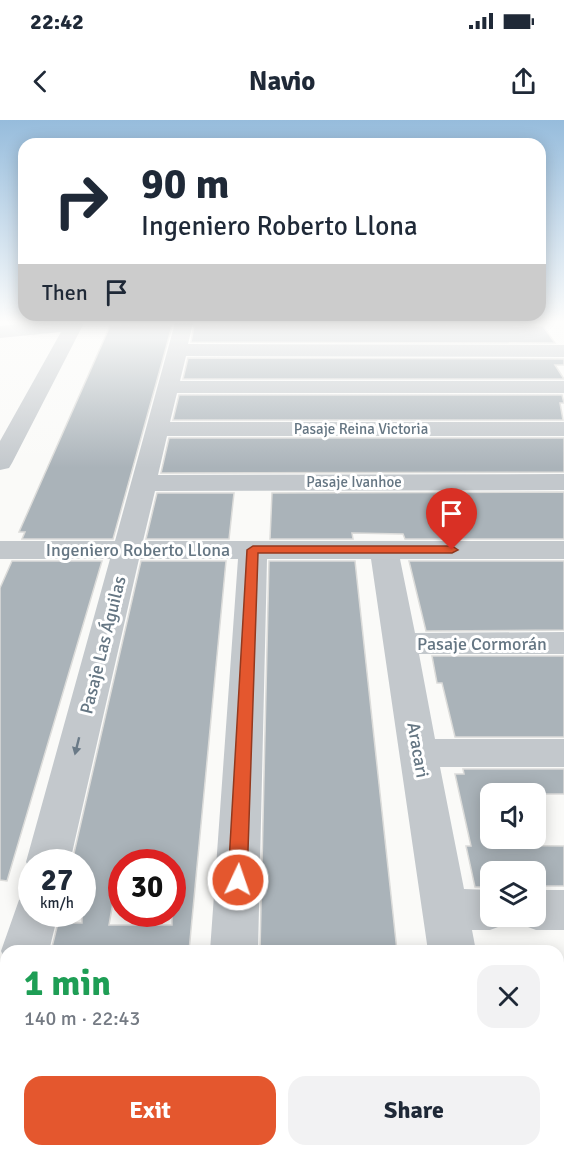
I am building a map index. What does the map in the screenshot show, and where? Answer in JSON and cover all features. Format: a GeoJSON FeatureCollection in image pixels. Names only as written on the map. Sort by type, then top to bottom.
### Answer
{"type":"FeatureCollection","features":[{"type":"Feature","properties":{"kind":"street"},"geometry":{"type":"LineString","coordinates":[[0,463],[49,371]]}},
{"type":"Feature","properties":{"kind":"street","name":"Pasaje Las Águilas"},"geometry":{"type":"LineString","coordinates":[[51,849],[172,371]]}},
{"type":"Feature","properties":{"kind":"street"},"geometry":{"type":"LineString","coordinates":[[168,387],[564,387]]}},
{"type":"Feature","properties":{"kind":"street","name":"Pasaje Reina Victoria"},"geometry":{"type":"LineString","coordinates":[[158,429],[564,429]]}},
{"type":"Feature","properties":{"kind":"street","name":"Pasaje Ivanhoe"},"geometry":{"type":"LineString","coordinates":[[144,483],[564,482]]}},
{"type":"Feature","properties":{"kind":"street","name":"Ingeniero Roberto Llona"},"geometry":{"type":"LineString","coordinates":[[0,550],[564,550]]}},
{"type":"Feature","properties":{"kind":"street"},"geometry":{"type":"LineString","coordinates":[[234,945],[253,550]]}},
{"type":"Feature","properties":{"kind":"street","name":"Aracari"},"geometry":{"type":"LineString","coordinates":[[384,550],[449,930]]}},
{"type":"Feature","properties":{"kind":"street","name":"Pasaje Cormorán"},"geometry":{"type":"LineString","coordinates":[[400,644],[564,644]]}},
{"type":"Feature","properties":{"kind":"street"},"geometry":{"type":"LineString","coordinates":[[418,753],[564,753]]}},
{"type":"Feature","properties":{"kind":"street"},"geometry":{"type":"LineString","coordinates":[[546,910],[564,910]]}},
{"type":"Feature","properties":{"kind":"street"},"geometry":{"type":"LineString","coordinates":[[449,930],[480,914]]}},
{"type":"Feature","properties":{"kind":"street"},"geometry":{"type":"LineString","coordinates":[[27,945],[31,927]]}},
{"type":"Feature","properties":{"kind":"building"},"geometry":{"type":"Polygon","coordinates":[[[90,371],[159,371],[113,539],[22,539],[25,532],[19,532],[90,371]]]}},
{"type":"Feature","properties":{"kind":"building"},"geometry":{"type":"Polygon","coordinates":[[[185,371],[559,371],[564,379],[183,379],[185,371]]]}},
{"type":"Feature","properties":{"kind":"building"},"geometry":{"type":"Polygon","coordinates":[[[179,395],[562,395],[564,403],[560,403],[563,420],[173,420],[179,395]]]}},
{"type":"Feature","properties":{"kind":"building"},"geometry":{"type":"Polygon","coordinates":[[[169,438],[564,438],[564,472],[161,473],[169,438]]]}},
{"type":"Feature","properties":{"kind":"building"},"geometry":{"type":"Polygon","coordinates":[[[564,492],[564,539],[405,539],[403,534],[352,533],[353,539],[270,539],[272,493],[564,492]]]}},
{"type":"Feature","properties":{"kind":"building"},"geometry":{"type":"Polygon","coordinates":[[[157,493],[234,493],[229,539],[146,539],[157,493]]]}},
{"type":"Feature","properties":{"kind":"building"},"geometry":{"type":"Polygon","coordinates":[[[12,561],[102,561],[7,881],[0,880],[0,588],[12,561]]]}},
{"type":"Feature","properties":{"kind":"building"},"geometry":{"type":"Polygon","coordinates":[[[141,561],[226,561],[190,945],[52,945],[57,927],[96,927],[96,849],[75,849],[141,561]]]}},
{"type":"Feature","properties":{"kind":"building"},"geometry":{"type":"Polygon","coordinates":[[[269,561],[355,561],[396,945],[260,945],[269,561]]]}},
{"type":"Feature","properties":{"kind":"building"},"geometry":{"type":"Polygon","coordinates":[[[409,561],[564,561],[564,630],[426,631],[409,561]]]}},
{"type":"Feature","properties":{"kind":"building"},"geometry":{"type":"Polygon","coordinates":[[[432,656],[564,656],[564,737],[455,737],[442,683],[437,683],[432,656]]]}},
{"type":"Feature","properties":{"kind":"building"},"geometry":{"type":"Polygon","coordinates":[[[463,769],[564,769],[564,794],[546,794],[546,783],[480,783],[480,849],[546,849],[546,846],[564,846],[564,886],[546,886],[546,861],[480,861],[480,887],[475,887],[466,846],[471,846],[455,774],[464,774],[463,769]]]}},
{"type":"Feature","properties":{"kind":"route"},"geometry":{"type":"LineString","coordinates":[[238,880],[253,550],[452,550]]}}]}
